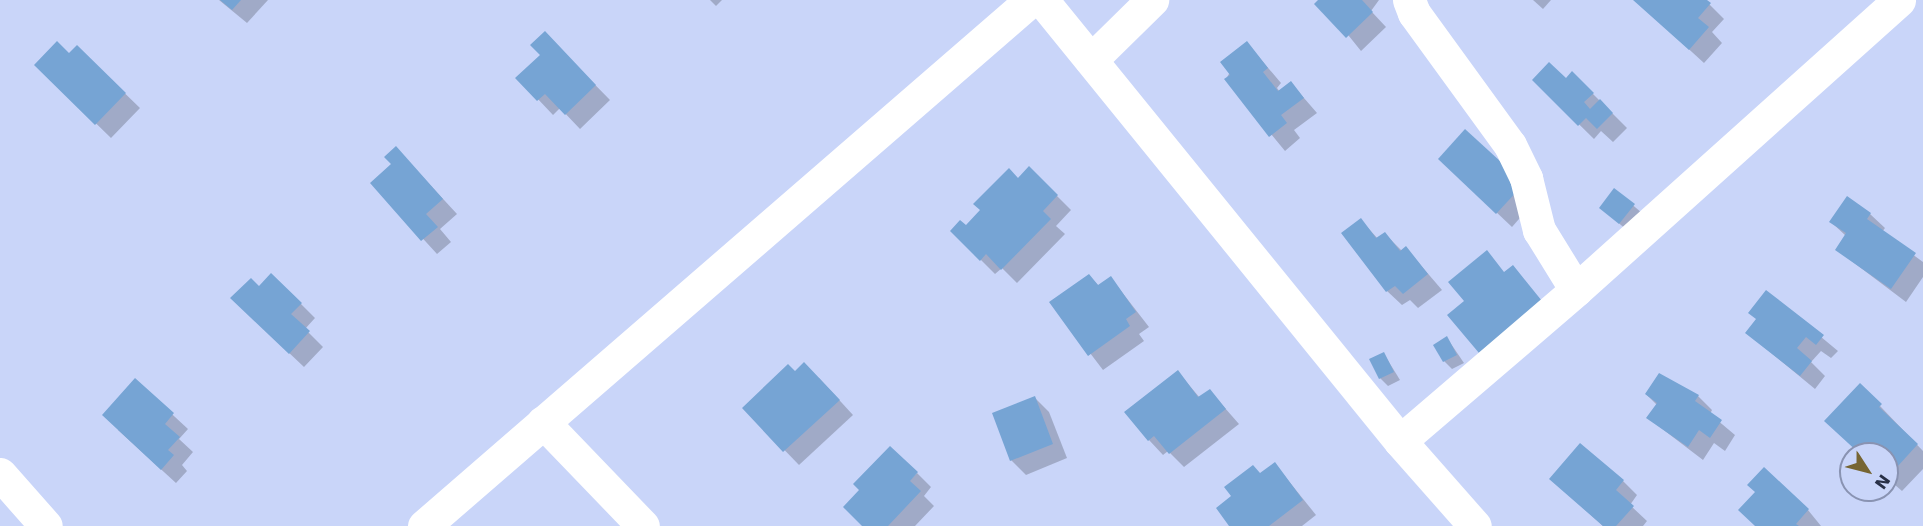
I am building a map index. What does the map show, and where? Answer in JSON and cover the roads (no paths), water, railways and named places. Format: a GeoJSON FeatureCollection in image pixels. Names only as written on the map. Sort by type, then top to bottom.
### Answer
{"type":"FeatureCollection","features":[{"type":"Feature","properties":{"kind":"street"},"geometry":{"type":"LineString","coordinates":[[424,526],[1030,0]]}},
{"type":"Feature","properties":{"kind":"street"},"geometry":{"type":"LineString","coordinates":[[1042,0],[1400,441],[1475,526]]}},
{"type":"Feature","properties":{"kind":"street"},"geometry":{"type":"LineString","coordinates":[[1091,60],[1152,0]]}},
{"type":"Feature","properties":{"kind":"street"},"geometry":{"type":"LineString","coordinates":[[1409,0],[1414,13],[1510,146],[1526,178],[1539,230],[1576,290]]}},
{"type":"Feature","properties":{"kind":"street"},"geometry":{"type":"LineString","coordinates":[[1400,441],[1576,290],[1899,0]]}},
{"type":"Feature","properties":{"kind":"street"},"geometry":{"type":"LineString","coordinates":[[543,422],[643,526]]}},
{"type":"Feature","properties":{"kind":"street"},"geometry":{"type":"LineString","coordinates":[[0,474],[46,526]]}}]}
